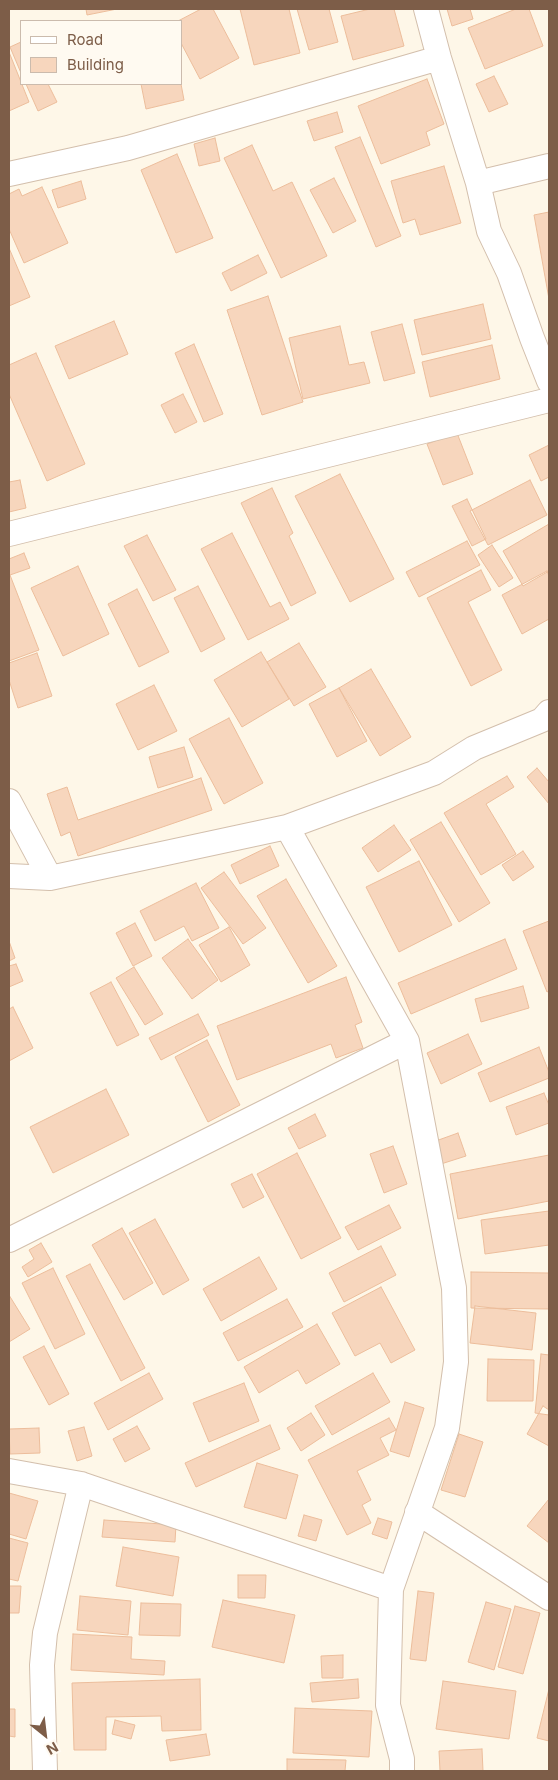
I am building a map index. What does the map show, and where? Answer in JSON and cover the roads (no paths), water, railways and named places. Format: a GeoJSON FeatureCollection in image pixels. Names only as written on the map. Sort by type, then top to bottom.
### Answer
{"type":"FeatureCollection","features":[{"type":"Feature","properties":{"kind":"street"},"geometry":{"type":"LineString","coordinates":[[426,9],[439,58],[478,183],[489,231],[509,273],[549,380]]}},
{"type":"Feature","properties":{"kind":"street"},"geometry":{"type":"LineString","coordinates":[[9,174],[128,148],[439,58]]}},
{"type":"Feature","properties":{"kind":"street"},"geometry":{"type":"LineString","coordinates":[[478,183],[549,166]]}},
{"type":"Feature","properties":{"kind":"street"},"geometry":{"type":"LineString","coordinates":[[9,534],[549,400]]}},
{"type":"Feature","properties":{"kind":"street"},"geometry":{"type":"LineString","coordinates":[[9,876],[50,878],[288,827],[434,773],[474,748],[547,721]]}},
{"type":"Feature","properties":{"kind":"street"},"geometry":{"type":"LineString","coordinates":[[9,801],[50,878]]}},
{"type":"Feature","properties":{"kind":"street"},"geometry":{"type":"LineString","coordinates":[[288,827],[407,1041],[454,1288],[456,1362],[447,1428],[391,1589],[388,1705],[402,1759],[402,1771]]}},
{"type":"Feature","properties":{"kind":"street"},"geometry":{"type":"LineString","coordinates":[[10,1234],[407,1041]]}},
{"type":"Feature","properties":{"kind":"street"},"geometry":{"type":"LineString","coordinates":[[9,1471],[81,1484],[391,1589]]}},
{"type":"Feature","properties":{"kind":"street"},"geometry":{"type":"LineString","coordinates":[[45,1771],[42,1665],[46,1633],[81,1484]]}},
{"type":"Feature","properties":{"kind":"street"},"geometry":{"type":"LineString","coordinates":[[417,1512],[549,1598]]}}]}
